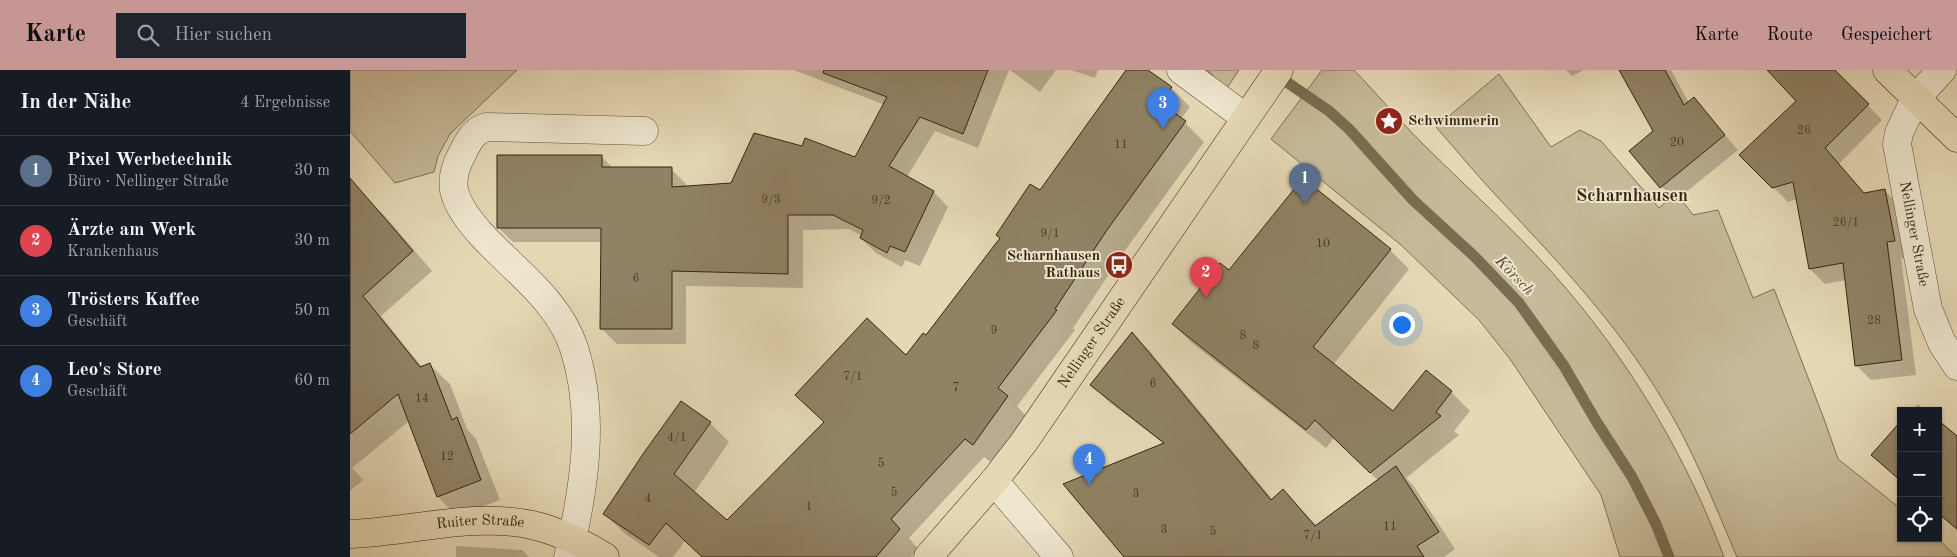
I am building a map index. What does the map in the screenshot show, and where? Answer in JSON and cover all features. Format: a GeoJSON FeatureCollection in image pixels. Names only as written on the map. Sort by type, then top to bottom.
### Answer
{"type":"FeatureCollection","features":[{"type":"Feature","properties":{"kind":"main road","name":"Nellinger Straße"},"geometry":{"type":"LineString","coordinates":[[928,557],[994,481],[1049,406],[1279,70]]}},
{"type":"Feature","properties":{"kind":"main road"},"geometry":{"type":"LineString","coordinates":[[1887,70],[1957,138]]}},
{"type":"Feature","properties":{"kind":"main road","name":"Ruiter Straße"},"geometry":{"type":"LineString","coordinates":[[350,534],[498,521],[533,525],[570,548],[605,557]]}},
{"type":"Feature","properties":{"kind":"street"},"geometry":{"type":"LineString","coordinates":[[1181,70],[1246,118]]}},
{"type":"Feature","properties":{"kind":"street","name":"Nellinger Straße"},"geometry":{"type":"LineString","coordinates":[[1942,70],[1915,99],[1897,138],[1898,155],[1928,309],[1942,343],[1957,366]]}},
{"type":"Feature","properties":{"kind":"street"},"geometry":{"type":"LineString","coordinates":[[570,548],[584,476],[586,447],[585,397],[574,347],[556,314],[539,292],[493,247],[468,218],[456,196],[454,177],[460,158],[471,138],[477,130],[486,127],[644,131]]}},
{"type":"Feature","properties":{"kind":"street"},"geometry":{"type":"LineString","coordinates":[[994,481],[1058,557]]}},
{"type":"Feature","properties":{"kind":"shaded area"},"geometry":{"type":"Polygon","coordinates":[[[350,70],[517,70],[450,134],[438,156],[434,172],[395,183],[350,131],[350,70]]]}},
{"type":"Feature","properties":{"kind":"shaded area"},"geometry":{"type":"Polygon","coordinates":[[[1206,70],[1239,70],[1223,94],[1212,74],[1206,70]]]}},
{"type":"Feature","properties":{"kind":"shaded area"},"geometry":{"type":"Polygon","coordinates":[[[1322,70],[1354,70],[1421,142],[1535,254],[1570,293],[1617,354],[1658,419],[1694,486],[1724,557],[1620,557],[1601,495],[1510,359],[1479,320],[1401,245],[1271,139],[1322,70]]]}},
{"type":"Feature","properties":{"kind":"shaded area"},"geometry":{"type":"Polygon","coordinates":[[[1499,74],[1551,147],[1580,130],[1601,141],[1659,208],[1676,193],[1693,215],[1718,210],[1753,298],[1774,289],[1838,459],[1897,506],[1897,542],[1941,542],[1957,557],[1737,557],[1683,436],[1661,397],[1626,344],[1547,250],[1486,185],[1436,127],[1499,74]]]}},
{"type":"Feature","properties":{"kind":"building"},"geometry":{"type":"Polygon","coordinates":[[[824,70],[988,70],[963,134],[920,117],[889,166],[934,191],[905,252],[890,246],[887,253],[860,238],[863,230],[833,215],[788,215],[788,274],[672,271],[672,329],[600,329],[601,228],[497,228],[497,155],[602,155],[602,167],[672,167],[672,187],[731,183],[754,133],[802,146],[805,138],[855,157],[887,97],[823,73],[824,70]]]}},
{"type":"Feature","properties":{"kind":"building"},"geometry":{"type":"Polygon","coordinates":[[[1126,70],[1148,70],[1172,87],[1160,103],[1186,121],[1107,230],[1055,309],[1057,310],[998,388],[1008,396],[973,445],[965,439],[891,519],[900,529],[876,557],[702,557],[666,523],[649,545],[603,514],[681,401],[711,422],[674,474],[727,520],[824,422],[795,395],[867,318],[906,355],[923,333],[926,335],[1000,238],[996,235],[1030,184],[1040,190],[1126,70]]]}},
{"type":"Feature","properties":{"kind":"building"},"geometry":{"type":"Polygon","coordinates":[[[1619,70],[1665,70],[1684,105],[1694,97],[1725,135],[1660,188],[1629,151],[1653,131],[1619,70]]]}},
{"type":"Feature","properties":{"kind":"building"},"geometry":{"type":"Polygon","coordinates":[[[1767,70],[1835,70],[1869,104],[1825,148],[1864,193],[1885,189],[1895,241],[1887,242],[1902,360],[1855,366],[1843,263],[1809,269],[1793,182],[1772,188],[1739,155],[1796,101],[1767,70]]]}},
{"type":"Feature","properties":{"kind":"building"},"geometry":{"type":"Polygon","coordinates":[[[350,178],[413,251],[363,296],[420,367],[430,363],[452,420],[457,417],[481,480],[437,497],[398,394],[350,434],[350,178]]]}},
{"type":"Feature","properties":{"kind":"building"},"geometry":{"type":"Polygon","coordinates":[[[1303,178],[1391,249],[1313,347],[1393,411],[1426,370],[1452,391],[1436,412],[1441,416],[1370,473],[1315,420],[1306,430],[1172,324],[1220,263],[1229,270],[1303,178]]]}},
{"type":"Feature","properties":{"kind":"building"},"geometry":{"type":"Polygon","coordinates":[[[1132,332],[1271,500],[1283,489],[1315,526],[1396,466],[1439,532],[1417,546],[1424,557],[1124,557],[1063,484],[1164,443],[1090,385],[1132,332]]]}},
{"type":"Feature","properties":{"kind":"building"},"geometry":{"type":"Polygon","coordinates":[[[1942,423],[1957,436],[1957,529],[1942,516],[1942,423]]]}},
{"type":"Feature","properties":{"kind":"building"},"geometry":{"type":"Polygon","coordinates":[[[1897,426],[1897,478],[1871,455],[1897,426]]]}},
{"type":"Feature","properties":{"kind":"waterway","name":"Körsch"},"geometry":{"type":"LineString","coordinates":[[1275,74],[1329,111],[1349,129],[1413,200],[1474,256],[1519,303],[1564,366],[1632,477],[1656,524],[1669,557]]}},
{"type":"Feature","properties":{"kind":"place","name":"Schwimmerin"},"geometry":{"type":"Point","coordinates":[1389,121]}},
{"type":"Feature","properties":{"kind":"place","name":"Trösters Kaffee"},"geometry":{"type":"Point","coordinates":[1163,129]}},
{"type":"Feature","properties":{"kind":"place","name":"Pixel Werbetechnik"},"geometry":{"type":"Point","coordinates":[1305,204]}},
{"type":"Feature","properties":{"kind":"place","name":"Scharnhausen Rathaus"},"geometry":{"type":"Point","coordinates":[1119,265]}},
{"type":"Feature","properties":{"kind":"place","name":"Ärzte am Werk"},"geometry":{"type":"Point","coordinates":[1206,298]}},
{"type":"Feature","properties":{"kind":"place","name":"Leo's Store"},"geometry":{"type":"Point","coordinates":[1089,485]}},
{"type":"Feature","properties":{"kind":"district","name":"Scharnhausen"},"geometry":{"type":"Point","coordinates":[1632,196]}}]}
